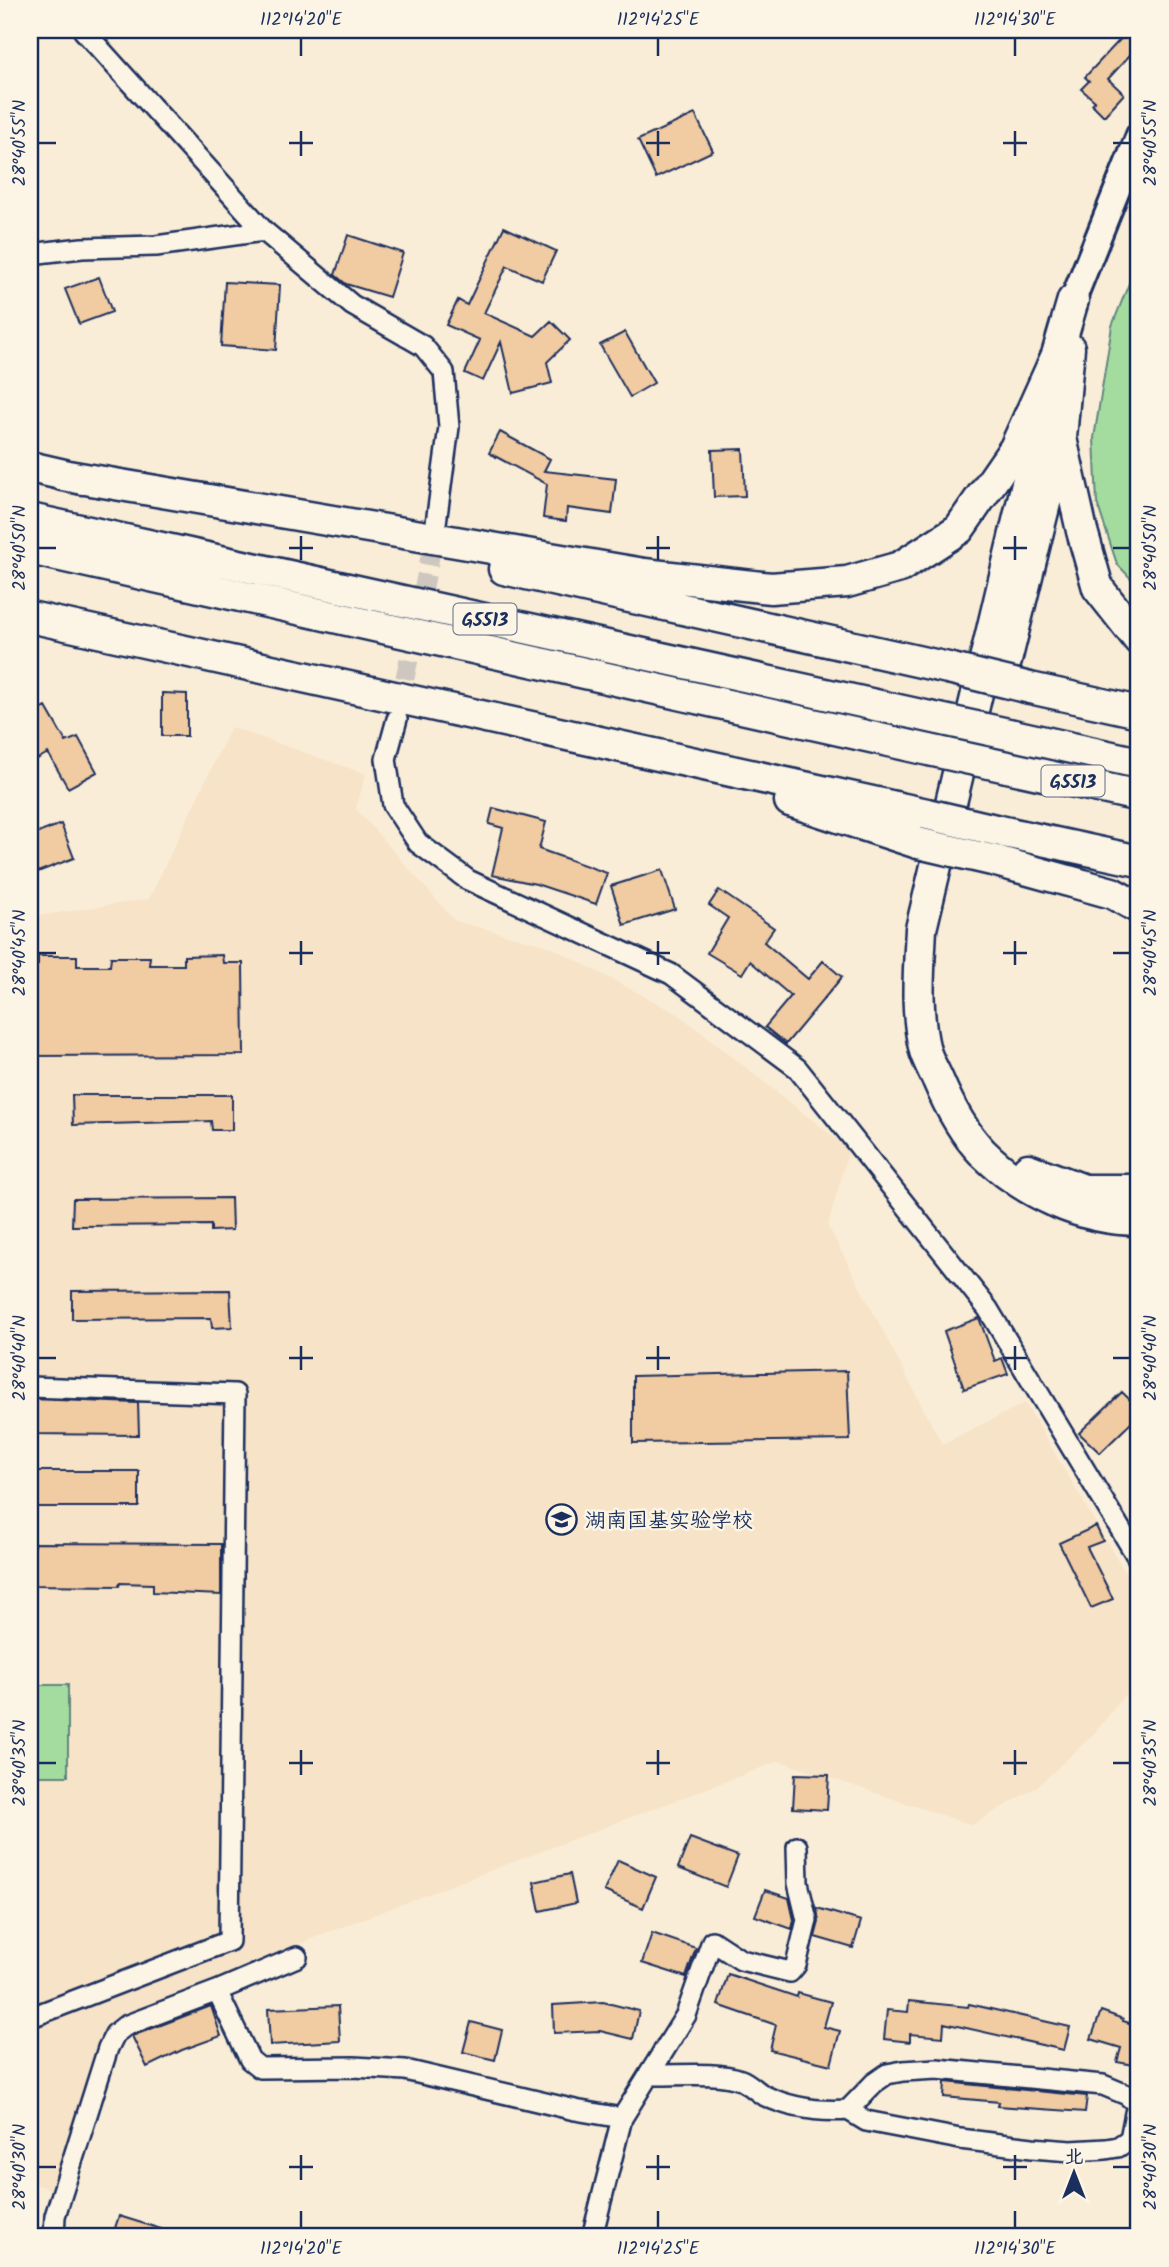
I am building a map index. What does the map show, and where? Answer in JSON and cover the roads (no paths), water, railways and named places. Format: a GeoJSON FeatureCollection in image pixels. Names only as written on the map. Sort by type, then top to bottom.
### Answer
{"type":"FeatureCollection","features":[{"type":"Feature","properties":{"kind":"highway"},"geometry":{"type":"LineString","coordinates":[[62,475],[644,574],[771,588],[848,582],[900,567],[959,529],[1015,448],[1057,355],[1076,301]]}},
{"type":"Feature","properties":{"kind":"highway"},"geometry":{"type":"LineString","coordinates":[[1076,301],[1067,358],[1061,438],[940,925],[937,994],[942,1044],[962,1099],[996,1144],[1032,1172],[1084,1190],[1139,1190]]}},
{"type":"Feature","properties":{"kind":"highway"},"geometry":{"type":"LineString","coordinates":[[1057,355],[921,929],[918,993],[925,1051],[950,1108],[982,1151],[1017,1181],[1068,1208],[1124,1220],[1139,1220]]}},
{"type":"Feature","properties":{"kind":"highway"},"geometry":{"type":"LineString","coordinates":[[1061,438],[1098,588],[1139,640]]}},
{"type":"Feature","properties":{"kind":"highway"},"geometry":{"type":"LineString","coordinates":[[30,467],[477,563],[1139,712]]}},
{"type":"Feature","properties":{"kind":"highway","name":"G5513"},"geometry":{"type":"LineString","coordinates":[[30,519],[1139,763]]}},
{"type":"Feature","properties":{"kind":"highway","name":"G5513"},"geometry":{"type":"LineString","coordinates":[[30,549],[1139,796]]}},
{"type":"Feature","properties":{"kind":"highway"},"geometry":{"type":"LineString","coordinates":[[30,617],[1139,861]]}},
{"type":"Feature","properties":{"kind":"highway"},"geometry":{"type":"LineString","coordinates":[[623,747],[918,843],[1112,893],[1139,908]]}},
{"type":"Feature","properties":{"kind":"main road"},"geometry":{"type":"LineString","coordinates":[[1076,301],[1139,135]]}},
{"type":"Feature","properties":{"kind":"street"},"geometry":{"type":"LineString","coordinates":[[83,30],[264,231],[352,305],[423,346],[444,372],[449,427],[436,523]]}},
{"type":"Feature","properties":{"kind":"street"},"geometry":{"type":"LineString","coordinates":[[30,254],[82,248],[156,246],[264,231]]}},
{"type":"Feature","properties":{"kind":"street"},"geometry":{"type":"LineString","coordinates":[[397,719],[386,759],[393,805],[418,843],[468,880],[671,975],[797,1068],[988,1309],[1139,1560]]}},
{"type":"Feature","properties":{"kind":"street"},"geometry":{"type":"LineString","coordinates":[[30,1387],[235,1394],[229,1941],[31,2021]]}},
{"type":"Feature","properties":{"kind":"street"},"geometry":{"type":"LineString","coordinates":[[592,2237],[622,2118],[686,2015],[712,1941],[741,1960],[790,1972],[796,1965],[807,1920],[798,1883],[797,1847]]}},
{"type":"Feature","properties":{"kind":"street"},"geometry":{"type":"LineString","coordinates":[[54,2237],[55,2216],[108,2048],[115,2034],[125,2026],[298,1957]]}},
{"type":"Feature","properties":{"kind":"street"},"geometry":{"type":"LineString","coordinates":[[217,1991],[250,2060],[260,2068],[354,2067],[405,2070],[575,2110],[622,2118]]}},
{"type":"Feature","properties":{"kind":"street"},"geometry":{"type":"LineString","coordinates":[[649,2075],[723,2077],[742,2081],[784,2104],[827,2111],[848,2110],[866,2121],[960,2139],[1071,2151],[1118,2147],[1130,2139],[1139,2106],[1127,2095],[1103,2085],[937,2069],[887,2074],[874,2083],[848,2110]]}},
{"type":"Feature","properties":{"kind":"tunnel"},"geometry":{"type":"LineString","coordinates":[[399,707],[436,528]]}},
{"type":"Feature","properties":{"kind":"place","name":"湖南国基实验学校"},"geometry":{"type":"Point","coordinates":[562,1520]}}]}
